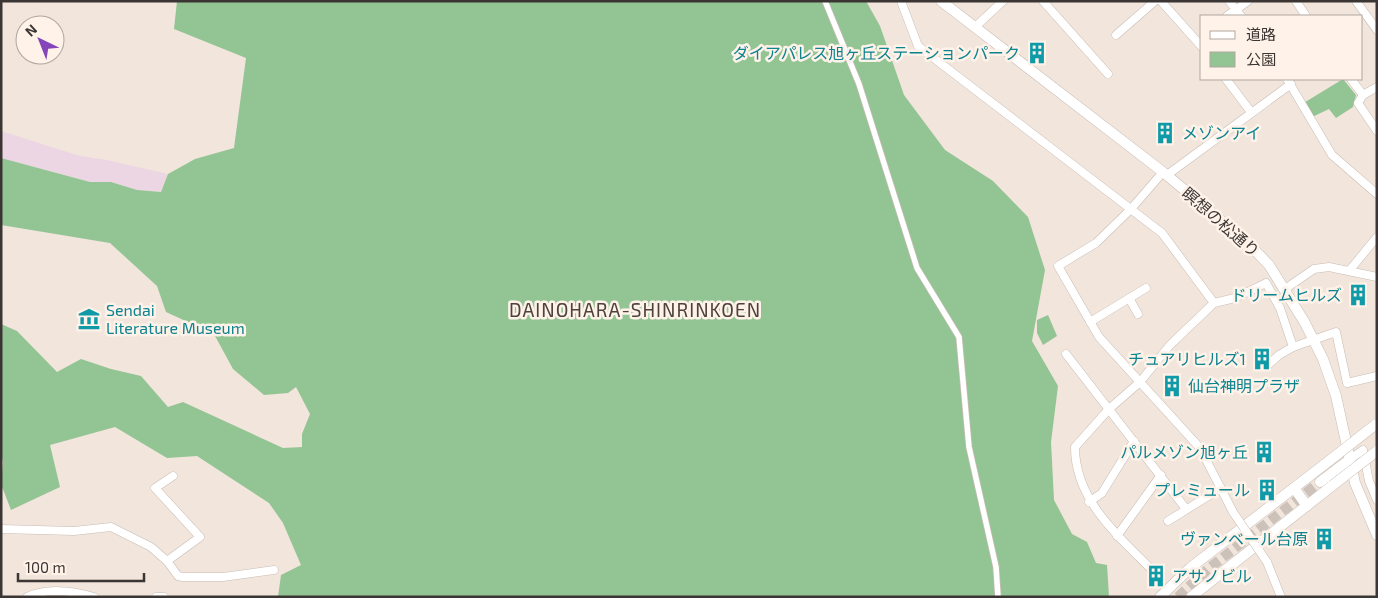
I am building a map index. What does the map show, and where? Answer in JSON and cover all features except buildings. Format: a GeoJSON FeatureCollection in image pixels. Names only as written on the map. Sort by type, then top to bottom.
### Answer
{"type":"FeatureCollection","features":[{"type":"Feature","properties":{"kind":"street"},"geometry":{"type":"LineString","coordinates":[[825,1],[859,84],[917,268],[959,337],[969,447],[996,567],[998,597]]}},
{"type":"Feature","properties":{"kind":"street"},"geometry":{"type":"LineString","coordinates":[[901,1],[918,46],[1162,233],[1214,303]]}},
{"type":"Feature","properties":{"kind":"street","name":"瞑想の松通り"},"geometry":{"type":"LineString","coordinates":[[941,1],[1165,174],[1248,243],[1269,265],[1314,338],[1336,396],[1349,460],[1359,496],[1377,535]]}},
{"type":"Feature","properties":{"kind":"street"},"geometry":{"type":"LineString","coordinates":[[975,27],[1003,1]]}},
{"type":"Feature","properties":{"kind":"street"},"geometry":{"type":"LineString","coordinates":[[1043,1],[1108,74]]}},
{"type":"Feature","properties":{"kind":"street"},"geometry":{"type":"LineString","coordinates":[[1116,35],[1154,1]]}},
{"type":"Feature","properties":{"kind":"street"},"geometry":{"type":"LineString","coordinates":[[1162,1],[1199,37]]}},
{"type":"Feature","properties":{"kind":"street"},"geometry":{"type":"LineString","coordinates":[[1228,1],[1238,13],[1248,1]]}},
{"type":"Feature","properties":{"kind":"street"},"geometry":{"type":"LineString","coordinates":[[1296,1],[1305,15]]}},
{"type":"Feature","properties":{"kind":"street"},"geometry":{"type":"LineString","coordinates":[[1356,1],[1377,30]]}},
{"type":"Feature","properties":{"kind":"street"},"geometry":{"type":"LineString","coordinates":[[1227,80],[1251,112]]}},
{"type":"Feature","properties":{"kind":"street"},"geometry":{"type":"LineString","coordinates":[[1352,80],[1363,95]]}},
{"type":"Feature","properties":{"kind":"street"},"geometry":{"type":"LineString","coordinates":[[1281,597],[1267,562],[1233,512],[1200,448],[1099,337],[1058,266],[1096,243],[1165,174],[1289,82],[1332,155],[1377,194]]}},
{"type":"Feature","properties":{"kind":"street"},"geometry":{"type":"LineString","coordinates":[[1377,87],[1363,95],[1358,103],[1377,131]]}},
{"type":"Feature","properties":{"kind":"street"},"geometry":{"type":"LineString","coordinates":[[1349,271],[1377,237]]}},
{"type":"Feature","properties":{"kind":"street"},"geometry":{"type":"LineString","coordinates":[[1285,289],[1314,269],[1329,267],[1377,277]]}},
{"type":"Feature","properties":{"kind":"street"},"geometry":{"type":"LineString","coordinates":[[1150,568],[1117,536],[1090,502],[1075,464],[1075,447],[1109,409],[1140,382],[1170,345],[1214,303],[1236,298],[1266,283],[1280,308],[1293,347]]}},
{"type":"Feature","properties":{"kind":"street"},"geometry":{"type":"LineString","coordinates":[[1090,322],[1146,288]]}},
{"type":"Feature","properties":{"kind":"street"},"geometry":{"type":"LineString","coordinates":[[1129,298],[1138,314]]}},
{"type":"Feature","properties":{"kind":"street"},"geometry":{"type":"LineString","coordinates":[[1268,365],[1279,355],[1293,347],[1314,338],[1336,332],[1347,383],[1377,376]]}},
{"type":"Feature","properties":{"kind":"street"},"geometry":{"type":"LineString","coordinates":[[1066,354],[1186,509]]}},
{"type":"Feature","properties":{"kind":"street"},"geometry":{"type":"LineString","coordinates":[[1163,596],[1190,568],[1376,425]]}},
{"type":"Feature","properties":{"kind":"street"},"geometry":{"type":"LineString","coordinates":[[1090,502],[1102,493],[1134,441]]}},
{"type":"Feature","properties":{"kind":"street"},"geometry":{"type":"LineString","coordinates":[[1320,482],[1363,450],[1369,481],[1377,500]]}},
{"type":"Feature","properties":{"kind":"street"},"geometry":{"type":"LineString","coordinates":[[1191,597],[1377,451]]}},
{"type":"Feature","properties":{"kind":"street"},"geometry":{"type":"LineString","coordinates":[[1117,536],[1161,475]]}},
{"type":"Feature","properties":{"kind":"street"},"geometry":{"type":"LineString","coordinates":[[167,561],[200,536],[155,488],[173,476]]}},
{"type":"Feature","properties":{"kind":"street"},"geometry":{"type":"LineString","coordinates":[[1168,521],[1221,488]]}},
{"type":"Feature","properties":{"kind":"street"},"geometry":{"type":"LineString","coordinates":[[1294,488],[1307,506]]}},
{"type":"Feature","properties":{"kind":"street"},"geometry":{"type":"LineString","coordinates":[[1,529],[74,532],[111,528],[151,547],[167,561],[178,575],[183,577],[223,577],[274,570]]}},
{"type":"Feature","properties":{"kind":"street"},"geometry":{"type":"LineString","coordinates":[[27,597],[56,590],[94,597]]}},
{"type":"Feature","properties":{"kind":"street"},"geometry":{"type":"LineString","coordinates":[[156,597],[164,597]]}},
{"type":"Feature","properties":{"kind":"shaded area"},"geometry":{"type":"Polygon","coordinates":[[[1,131],[80,156],[168,174],[161,192],[137,190],[111,182],[90,182],[1,158],[1,131]]]}},
{"type":"Feature","properties":{"kind":"green space"},"geometry":{"type":"Polygon","coordinates":[[[177,1],[866,1],[880,26],[904,95],[945,150],[993,181],[1028,217],[1045,270],[1032,341],[1058,386],[1051,442],[1054,500],[1072,534],[1087,542],[1096,563],[1107,565],[1109,597],[278,597],[281,575],[301,565],[283,523],[269,503],[197,456],[167,458],[115,427],[50,445],[60,487],[11,510],[1,484],[3,462],[1,453],[1,324],[17,331],[57,372],[81,359],[141,376],[168,407],[183,402],[283,448],[302,447],[302,434],[310,414],[296,387],[288,393],[264,395],[233,369],[214,334],[166,312],[157,286],[110,243],[1,225],[1,158],[90,182],[111,182],[137,190],[161,192],[168,174],[195,159],[234,148],[246,58],[174,29],[177,1]]]}},
{"type":"Feature","properties":{"kind":"green space"},"geometry":{"type":"Polygon","coordinates":[[[1341,80],[1344,80],[1356,95],[1353,107],[1336,118],[1329,109],[1310,118],[1302,104],[1341,80]]]}},
{"type":"Feature","properties":{"kind":"green space"},"geometry":{"type":"Polygon","coordinates":[[[1048,315],[1057,336],[1043,345],[1037,333],[1037,320],[1048,315]]]}},
{"type":"Feature","properties":{"kind":"tunnel"},"geometry":{"type":"LineString","coordinates":[[1178,597],[1208,569],[1320,482]]}},
{"type":"Feature","properties":{"kind":"place","name":"ダイアパレス旭ヶ丘ステーションパーク"},"geometry":{"type":"Point","coordinates":[1037,53]}},
{"type":"Feature","properties":{"kind":"place","name":"メゾンアイ"},"geometry":{"type":"Point","coordinates":[1165,133]}},
{"type":"Feature","properties":{"kind":"place","name":"ドリームヒルズ"},"geometry":{"type":"Point","coordinates":[1358,295]}},
{"type":"Feature","properties":{"kind":"place","name":"Sendai Literature Museum"},"geometry":{"type":"Point","coordinates":[89,319]}},
{"type":"Feature","properties":{"kind":"place","name":"チュアリヒルズ1"},"geometry":{"type":"Point","coordinates":[1262,359]}},
{"type":"Feature","properties":{"kind":"place","name":"仙台神明プラザ"},"geometry":{"type":"Point","coordinates":[1172,386]}},
{"type":"Feature","properties":{"kind":"place","name":"パルメゾン旭ヶ丘"},"geometry":{"type":"Point","coordinates":[1264,452]}},
{"type":"Feature","properties":{"kind":"place","name":"プレミュール"},"geometry":{"type":"Point","coordinates":[1267,490]}},
{"type":"Feature","properties":{"kind":"place","name":"ヴァンベール台原"},"geometry":{"type":"Point","coordinates":[1324,539]}},
{"type":"Feature","properties":{"kind":"place","name":"アサノビル"},"geometry":{"type":"Point","coordinates":[1156,576]}},
{"type":"Feature","properties":{"kind":"district","name":"DAINOHARA-SHINRINKOEN"},"geometry":{"type":"Point","coordinates":[635,310]}}]}
